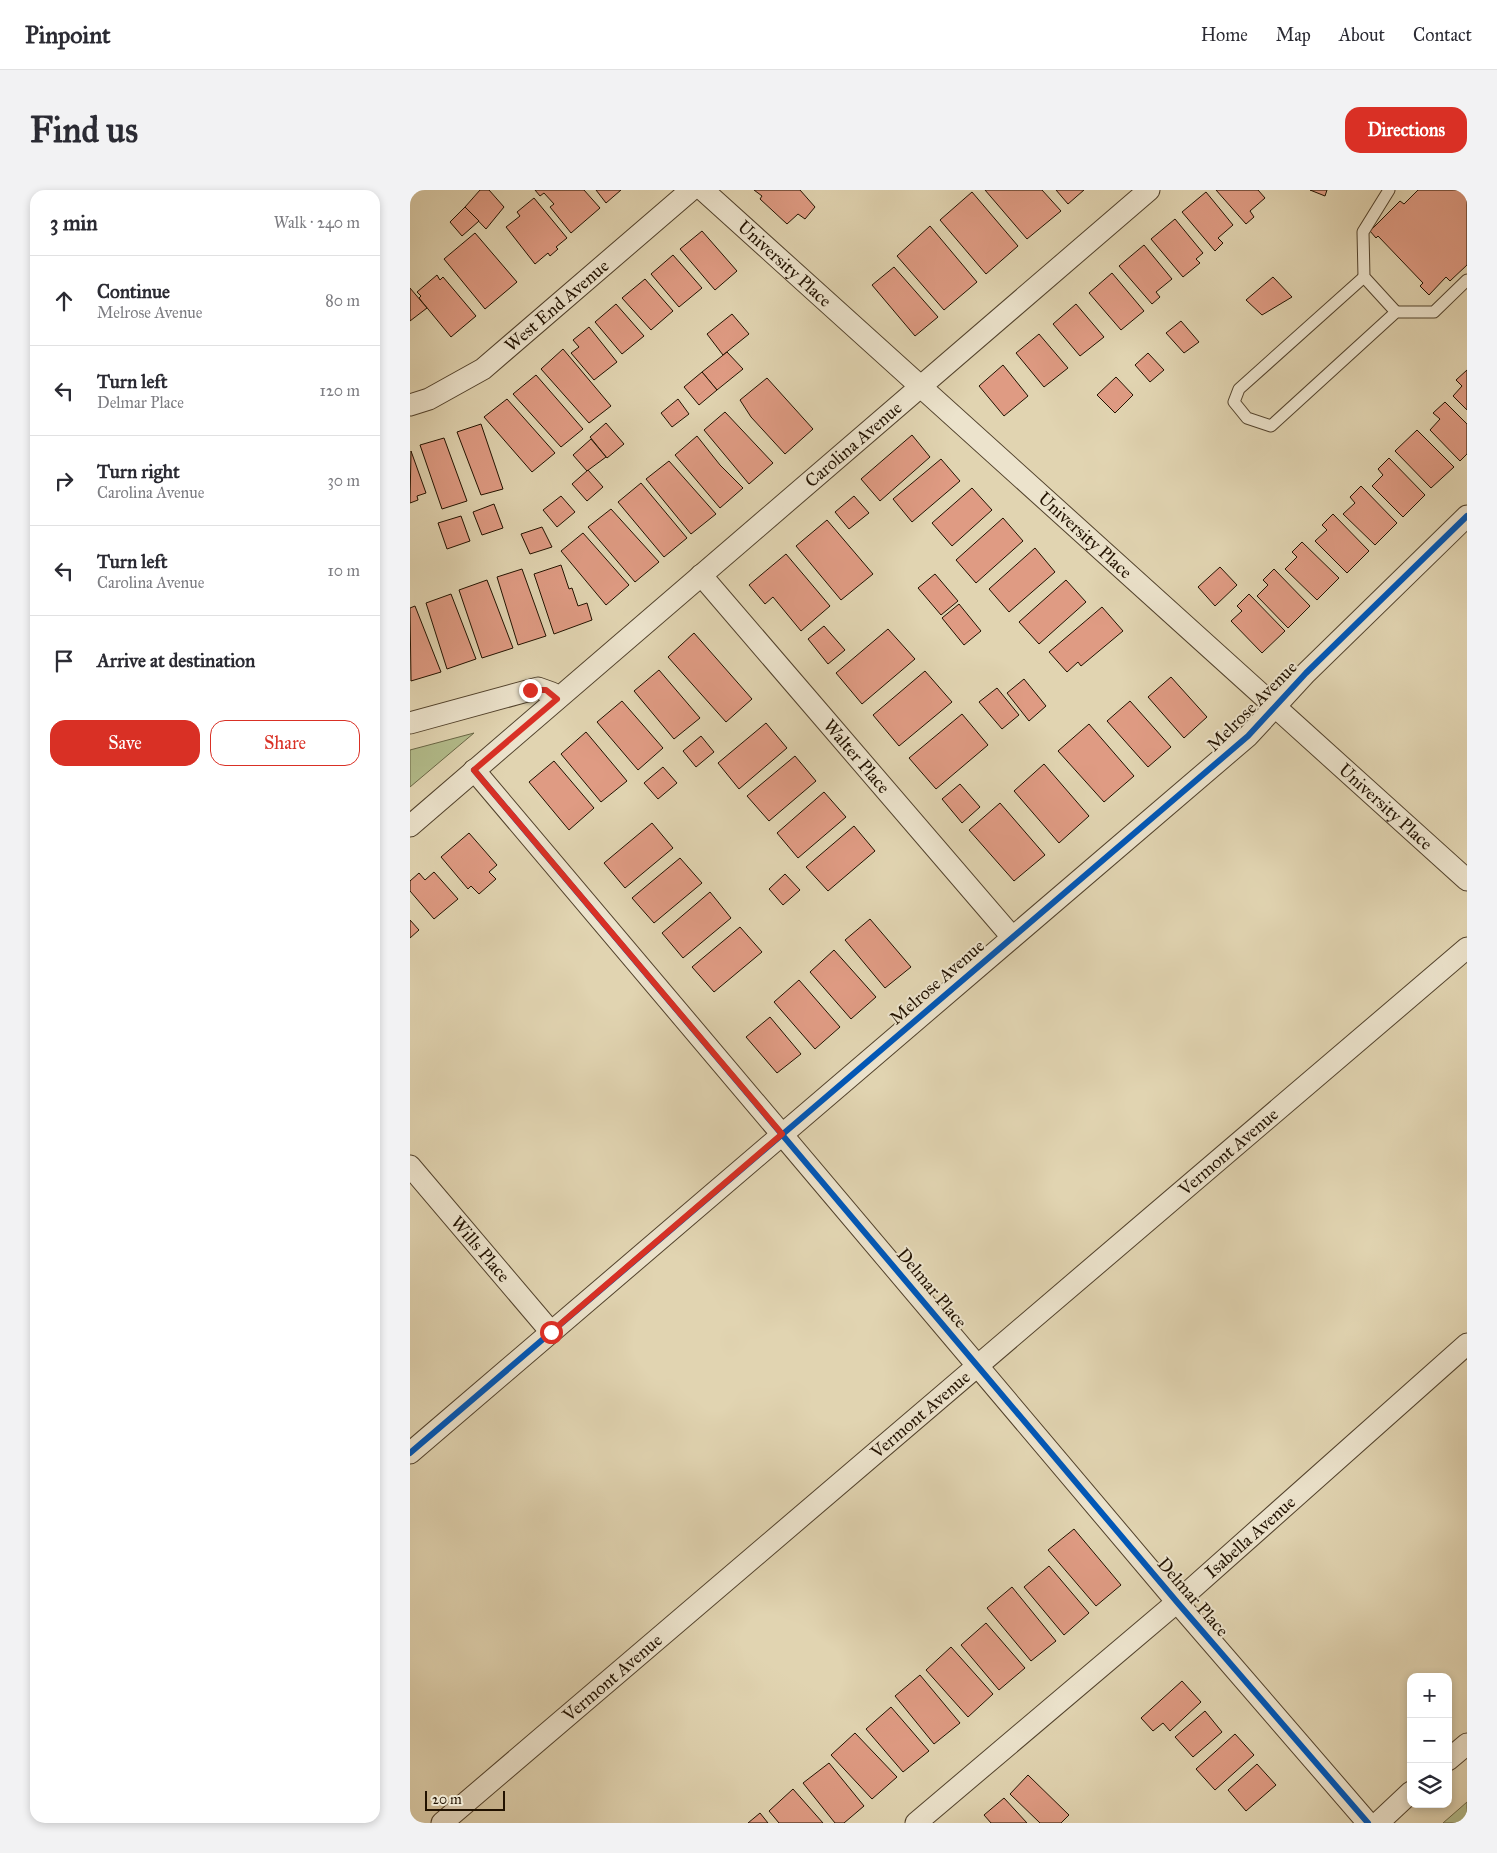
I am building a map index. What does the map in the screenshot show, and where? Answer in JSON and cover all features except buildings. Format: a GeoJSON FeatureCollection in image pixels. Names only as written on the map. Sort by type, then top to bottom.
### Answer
{"type":"FeatureCollection","features":[{"type":"Feature","properties":{"kind":"street","name":"West End Avenue"},"geometry":{"type":"LineString","coordinates":[[410,405],[429,399],[483,369],[691,190]]}},
{"type":"Feature","properties":{"kind":"street","name":"University Place"},"geometry":{"type":"LineString","coordinates":[[703,190],[1467,880]]}},
{"type":"Feature","properties":{"kind":"street","name":"Carolina Avenue"},"geometry":{"type":"LineString","coordinates":[[410,826],[1149,190]]}},
{"type":"Feature","properties":{"kind":"street","name":"Melrose Avenue"},"geometry":{"type":"LineString","coordinates":[[410,1453],[1248,736],[1306,673],[1467,516]]}},
{"type":"Feature","properties":{"kind":"street","name":"Walter Place"},"geometry":{"type":"LineString","coordinates":[[701,575],[1012,937]]}},
{"type":"Feature","properties":{"kind":"street"},"geometry":{"type":"LineString","coordinates":[[410,723],[538,688],[552,693],[557,699]]}},
{"type":"Feature","properties":{"kind":"street","name":"Delmar Place"},"geometry":{"type":"LineString","coordinates":[[474,770],[1178,1602],[1368,1823]]}},
{"type":"Feature","properties":{"kind":"street","name":"Vermont Avenue"},"geometry":{"type":"LineString","coordinates":[[442,1823],[1467,948]]}},
{"type":"Feature","properties":{"kind":"street","name":"Wills Place"},"geometry":{"type":"LineString","coordinates":[[410,1166],[551,1332]]}},
{"type":"Feature","properties":{"kind":"street","name":"Isabella Avenue"},"geometry":{"type":"LineString","coordinates":[[916,1823],[1178,1602],[1467,1344]]}},
{"type":"Feature","properties":{"kind":"street"},"geometry":{"type":"LineString","coordinates":[[1452,1757],[1467,1744]]}},
{"type":"Feature","properties":{"kind":"street"},"geometry":{"type":"LineString","coordinates":[[1378,1823],[1407,1796]]}},
{"type":"Feature","properties":{"kind":"lane"},"geometry":{"type":"LineString","coordinates":[[1390,190],[1364,232],[1364,277],[1396,312]]}},
{"type":"Feature","properties":{"kind":"lane"},"geometry":{"type":"LineString","coordinates":[[1364,277],[1239,389],[1234,402],[1247,418],[1271,426],[1396,312],[1434,312],[1467,280]]}},
{"type":"Feature","properties":{"kind":"green space"},"geometry":{"type":"Polygon","coordinates":[[[474,733],[410,787],[410,750],[474,733]]]}},
{"type":"Feature","properties":{"kind":"green space"},"geometry":{"type":"Polygon","coordinates":[[[1467,1802],[1467,1823],[1443,1823],[1467,1802]]]}},
{"type":"Feature","properties":{"kind":"cycle path"},"geometry":{"type":"LineString","coordinates":[[410,1453],[1248,736],[1306,673],[1467,516]]}},
{"type":"Feature","properties":{"kind":"cycle path"},"geometry":{"type":"LineString","coordinates":[[474,770],[1177,1602],[1368,1823]]}},
{"type":"Feature","properties":{"kind":"route"},"geometry":{"type":"LineString","coordinates":[[530,690],[538,688],[546,690],[557,699],[474,770],[782,1134],[551,1332]]}}]}
